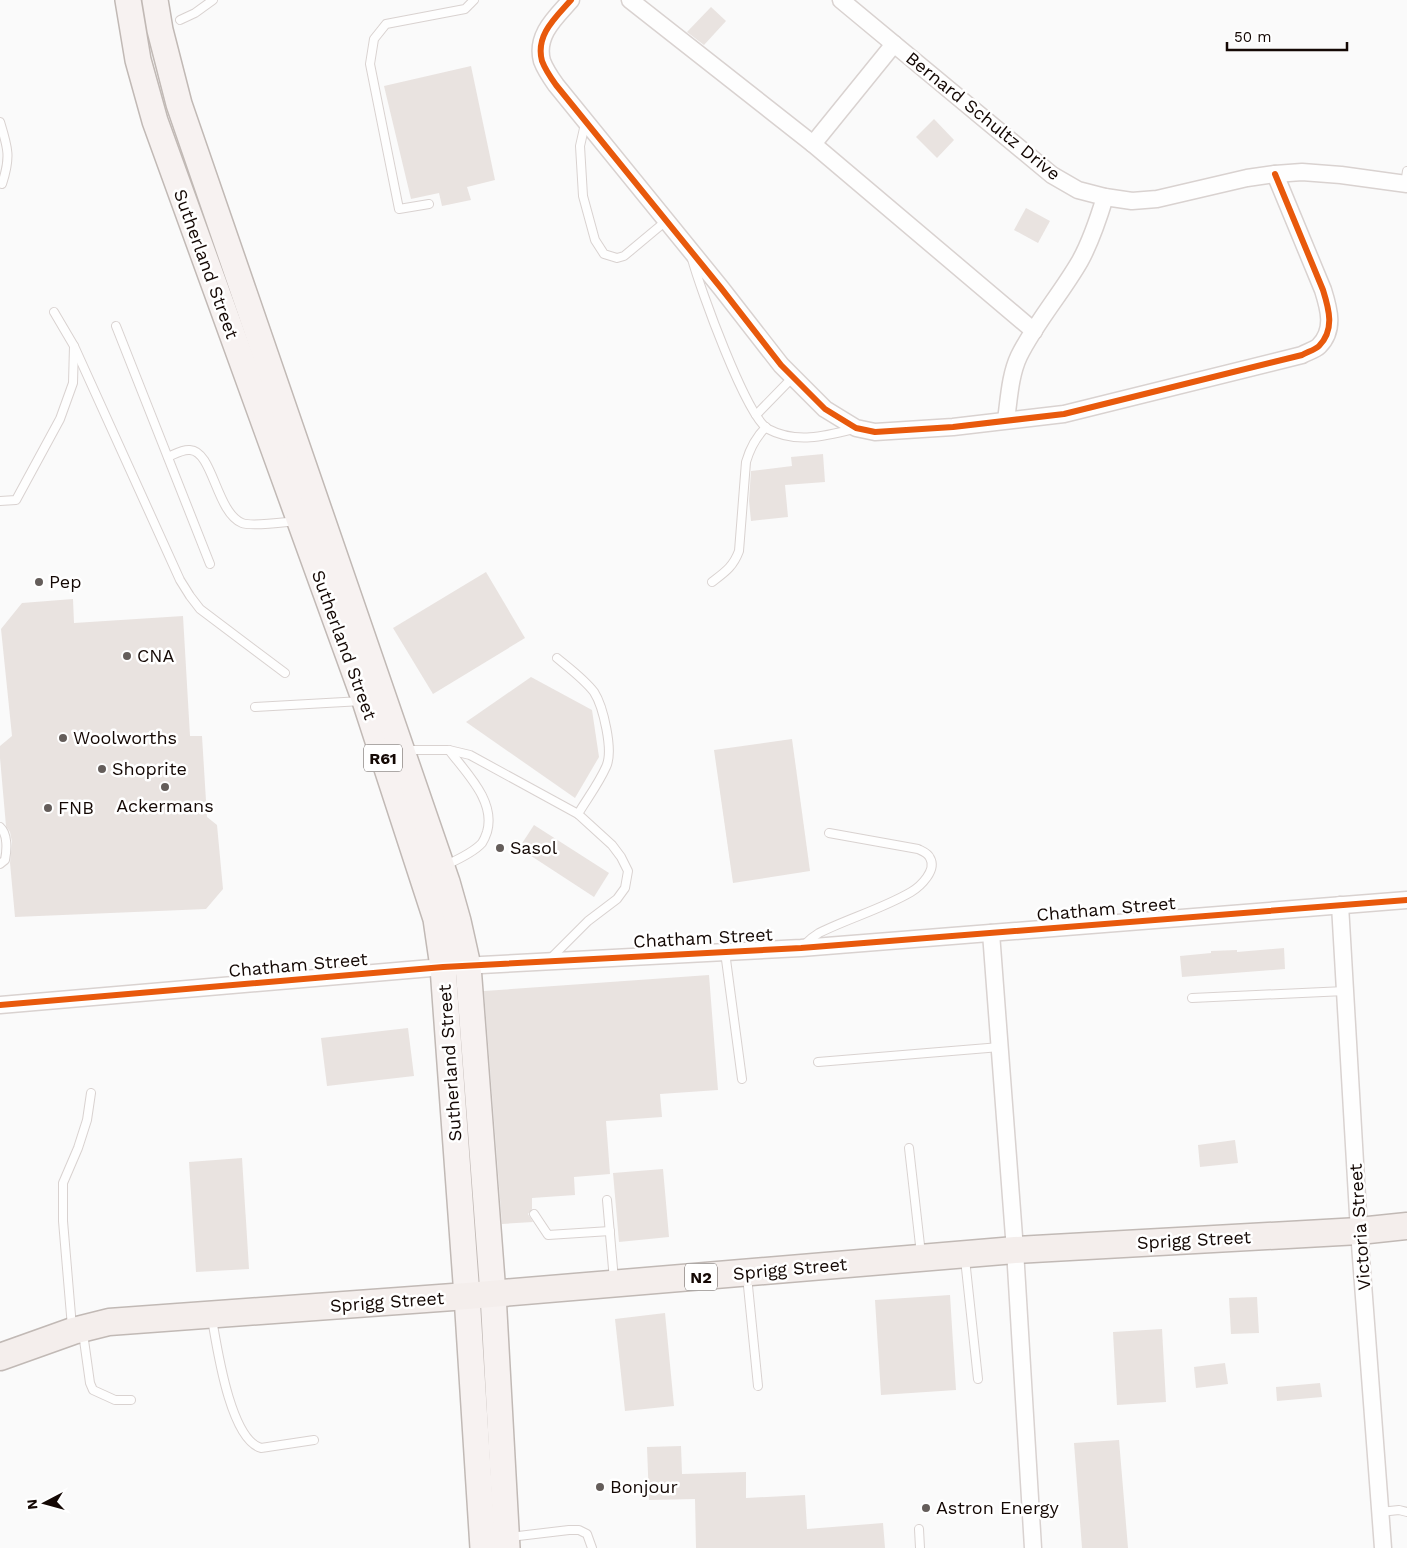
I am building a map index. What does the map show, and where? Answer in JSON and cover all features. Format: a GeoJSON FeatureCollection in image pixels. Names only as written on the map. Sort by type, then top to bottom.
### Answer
{"type":"FeatureCollection","features":[{"type":"Feature","properties":{"kind":"highway","name":"Sprigg Street"},"geometry":{"type":"LineString","coordinates":[[0,1357],[78,1330],[109,1322],[493,1294],[1015,1250],[1359,1231],[1407,1226]]}},
{"type":"Feature","properties":{"kind":"main road","name":"Sutherland Street"},"geometry":{"type":"LineString","coordinates":[[128,0],[138,60],[155,121],[299,520],[374,700]]}},
{"type":"Feature","properties":{"kind":"main road","name":"Sutherland Street"},"geometry":{"type":"LineString","coordinates":[[155,0],[160,30],[179,104],[392,752],[436,919],[443,967],[467,1296],[482,1548]]}},
{"type":"Feature","properties":{"kind":"main road","name":"Sutherland Street"},"geometry":{"type":"LineString","coordinates":[[392,752],[442,867],[458,921],[468,966],[493,1294],[507,1543]]}},
{"type":"Feature","properties":{"kind":"street"},"geometry":{"type":"LineString","coordinates":[[630,0],[813,144],[1034,331]]}},
{"type":"Feature","properties":{"kind":"street","name":"Bernard Schultz Drive"},"geometry":{"type":"LineString","coordinates":[[841,0],[1052,174],[1078,190],[1132,201],[1157,199],[1247,178],[1275,174],[1312,173],[1406,180]]}},
{"type":"Feature","properties":{"kind":"street"},"geometry":{"type":"LineString","coordinates":[[565,2],[546,29],[541,46],[542,61],[556,85],[781,365],[826,409],[856,428],[875,432],[953,427],[1064,414],[1302,355],[1318,347],[1326,337],[1330,326],[1329,310],[1323,290],[1275,174]]}},
{"type":"Feature","properties":{"kind":"street"},"geometry":{"type":"LineString","coordinates":[[813,144],[894,44]]}},
{"type":"Feature","properties":{"kind":"street"},"geometry":{"type":"LineString","coordinates":[[1006,420],[1012,379],[1019,357],[1092,239],[1106,197]]}},
{"type":"Feature","properties":{"kind":"street","name":"Chatham Street"},"geometry":{"type":"LineString","coordinates":[[0,1005],[443,967],[801,948],[1407,900]]}},
{"type":"Feature","properties":{"kind":"street","name":"Victoria Street"},"geometry":{"type":"LineString","coordinates":[[1340,905],[1359,1231],[1383,1548]]}},
{"type":"Feature","properties":{"kind":"street"},"geometry":{"type":"LineString","coordinates":[[991,933],[1015,1250],[1033,1548]]}},
{"type":"Feature","properties":{"kind":"lane"},"geometry":{"type":"LineString","coordinates":[[180,20],[213,0]]}},
{"type":"Feature","properties":{"kind":"lane"},"geometry":{"type":"LineString","coordinates":[[429,204],[399,209],[370,64],[374,39],[386,24],[465,9],[474,0]]}},
{"type":"Feature","properties":{"kind":"lane"},"geometry":{"type":"LineString","coordinates":[[0,122],[8,146],[7,168],[2,184]]}},
{"type":"Feature","properties":{"kind":"lane"},"geometry":{"type":"LineString","coordinates":[[586,122],[580,146],[583,196],[595,240],[604,254],[617,258],[624,256],[666,221]]}},
{"type":"Feature","properties":{"kind":"lane"},"geometry":{"type":"LineString","coordinates":[[690,252],[699,283],[715,325],[742,388],[756,415],[766,428],[778,434],[805,438],[824,436],[856,428]]}},
{"type":"Feature","properties":{"kind":"lane"},"geometry":{"type":"LineString","coordinates":[[54,312],[74,346],[180,580],[190,596],[200,609],[286,673]]}},
{"type":"Feature","properties":{"kind":"lane"},"geometry":{"type":"LineString","coordinates":[[116,326],[210,564]]}},
{"type":"Feature","properties":{"kind":"lane"},"geometry":{"type":"LineString","coordinates":[[0,501],[16,500],[60,419],[73,383],[74,346]]}},
{"type":"Feature","properties":{"kind":"lane"},"geometry":{"type":"LineString","coordinates":[[756,415],[793,377]]}},
{"type":"Feature","properties":{"kind":"lane"},"geometry":{"type":"LineString","coordinates":[[712,582],[727,571],[739,551],[746,462],[756,437],[766,428]]}},
{"type":"Feature","properties":{"kind":"lane"},"geometry":{"type":"LineString","coordinates":[[168,457],[186,450],[197,451],[207,465],[227,510],[234,518],[244,524],[299,520]]}},
{"type":"Feature","properties":{"kind":"lane"},"geometry":{"type":"LineString","coordinates":[[557,658],[595,693],[606,730],[609,752],[607,766],[578,814]]}},
{"type":"Feature","properties":{"kind":"lane"},"geometry":{"type":"LineString","coordinates":[[255,707],[374,700]]}},
{"type":"Feature","properties":{"kind":"lane"},"geometry":{"type":"LineString","coordinates":[[442,867],[462,857],[482,842],[489,824],[489,813],[486,804],[475,785],[449,750]]}},
{"type":"Feature","properties":{"kind":"lane"},"geometry":{"type":"LineString","coordinates":[[392,752],[449,750],[470,755],[578,814],[612,844],[622,857],[628,871],[625,888],[617,899],[588,921],[547,962]]}},
{"type":"Feature","properties":{"kind":"lane"},"geometry":{"type":"LineString","coordinates":[[0,826],[4,830],[6,849],[5,860],[0,864]]}},
{"type":"Feature","properties":{"kind":"lane"},"geometry":{"type":"LineString","coordinates":[[801,948],[819,933],[912,891],[931,871],[932,863],[930,857],[918,849],[829,833]]}},
{"type":"Feature","properties":{"kind":"lane"},"geometry":{"type":"LineString","coordinates":[[725,952],[742,1079]]}},
{"type":"Feature","properties":{"kind":"lane"},"geometry":{"type":"LineString","coordinates":[[1192,998],[1345,991]]}},
{"type":"Feature","properties":{"kind":"lane"},"geometry":{"type":"LineString","coordinates":[[818,1062],[1000,1047]]}},
{"type":"Feature","properties":{"kind":"lane"},"geometry":{"type":"LineString","coordinates":[[91,1093],[87,1120],[78,1148],[63,1183],[63,1231],[78,1330],[90,1384],[93,1390],[116,1400],[131,1400]]}},
{"type":"Feature","properties":{"kind":"lane"},"geometry":{"type":"LineString","coordinates":[[909,1148],[921,1258]]}},
{"type":"Feature","properties":{"kind":"lane"},"geometry":{"type":"LineString","coordinates":[[607,1200],[614,1284]]}},
{"type":"Feature","properties":{"kind":"lane"},"geometry":{"type":"LineString","coordinates":[[534,1214],[548,1235],[610,1231]]}},
{"type":"Feature","properties":{"kind":"lane"},"geometry":{"type":"LineString","coordinates":[[964,1255],[978,1379]]}},
{"type":"Feature","properties":{"kind":"lane"},"geometry":{"type":"LineString","coordinates":[[747,1273],[758,1386]]}},
{"type":"Feature","properties":{"kind":"lane"},"geometry":{"type":"LineString","coordinates":[[211,1314],[228,1395],[236,1417],[249,1440],[261,1448],[314,1440]]}},
{"type":"Feature","properties":{"kind":"lane"},"geometry":{"type":"LineString","coordinates":[[1380,1512],[1399,1510],[1407,1512]]}},
{"type":"Feature","properties":{"kind":"lane"},"geometry":{"type":"LineString","coordinates":[[919,1529],[920,1548]]}},
{"type":"Feature","properties":{"kind":"lane"},"geometry":{"type":"LineString","coordinates":[[507,1543],[569,1530],[579,1530],[587,1534],[592,1548]]}},
{"type":"Feature","properties":{"kind":"building"},"geometry":{"type":"Polygon","coordinates":[[[711,7],[726,21],[704,45],[687,32],[711,7]]]}},
{"type":"Feature","properties":{"kind":"building"},"geometry":{"type":"Polygon","coordinates":[[[471,66],[495,180],[467,187],[471,200],[442,206],[439,193],[411,199],[384,86],[471,66]]]}},
{"type":"Feature","properties":{"kind":"building"},"geometry":{"type":"Polygon","coordinates":[[[934,119],[954,140],[937,158],[916,137],[934,119]]]}},
{"type":"Feature","properties":{"kind":"building"},"geometry":{"type":"Polygon","coordinates":[[[1026,208],[1050,221],[1038,243],[1014,230],[1026,208]]]}},
{"type":"Feature","properties":{"kind":"building"},"geometry":{"type":"Polygon","coordinates":[[[823,454],[825,482],[785,485],[788,517],[751,521],[749,501],[751,471],[792,466],[791,457],[823,454]]]}},
{"type":"Feature","properties":{"kind":"building"},"geometry":{"type":"Polygon","coordinates":[[[486,572],[525,638],[433,694],[393,628],[486,572]]]}},
{"type":"Feature","properties":{"kind":"building"},"geometry":{"type":"Polygon","coordinates":[[[73,599],[74,623],[183,616],[190,736],[202,736],[207,817],[217,825],[223,889],[206,909],[15,917],[10,863],[12,842],[10,832],[6,826],[0,758],[0,746],[12,736],[1,629],[22,603],[73,599]]]}},
{"type":"Feature","properties":{"kind":"building"},"geometry":{"type":"Polygon","coordinates":[[[531,677],[592,710],[599,757],[575,798],[466,722],[531,677]]]}},
{"type":"Feature","properties":{"kind":"building"},"geometry":{"type":"Polygon","coordinates":[[[792,739],[810,871],[733,883],[714,750],[792,739]]]}},
{"type":"Feature","properties":{"kind":"building"},"geometry":{"type":"Polygon","coordinates":[[[534,825],[609,873],[594,897],[519,848],[534,825]]]}},
{"type":"Feature","properties":{"kind":"building"},"geometry":{"type":"Polygon","coordinates":[[[1284,948],[1285,969],[1182,977],[1180,956],[1211,953],[1211,951],[1237,950],[1237,952],[1284,948]]]}},
{"type":"Feature","properties":{"kind":"building"},"geometry":{"type":"Polygon","coordinates":[[[709,975],[718,1090],[660,1094],[662,1117],[606,1121],[610,1174],[574,1177],[575,1195],[532,1198],[532,1209],[528,1214],[533,1222],[502,1224],[484,991],[709,975]]]}},
{"type":"Feature","properties":{"kind":"building"},"geometry":{"type":"Polygon","coordinates":[[[408,1028],[414,1076],[327,1086],[321,1038],[408,1028]]]}},
{"type":"Feature","properties":{"kind":"building"},"geometry":{"type":"Polygon","coordinates":[[[1235,1140],[1238,1163],[1200,1167],[1198,1145],[1235,1140]]]}},
{"type":"Feature","properties":{"kind":"building"},"geometry":{"type":"Polygon","coordinates":[[[242,1158],[249,1269],[196,1272],[189,1162],[242,1158]]]}},
{"type":"Feature","properties":{"kind":"building"},"geometry":{"type":"Polygon","coordinates":[[[663,1169],[669,1237],[619,1242],[613,1173],[663,1169]]]}},
{"type":"Feature","properties":{"kind":"building"},"geometry":{"type":"Polygon","coordinates":[[[950,1295],[956,1390],[881,1395],[875,1300],[950,1295]]]}},
{"type":"Feature","properties":{"kind":"building"},"geometry":{"type":"Polygon","coordinates":[[[1257,1297],[1259,1333],[1231,1334],[1229,1298],[1257,1297]]]}},
{"type":"Feature","properties":{"kind":"building"},"geometry":{"type":"Polygon","coordinates":[[[665,1313],[674,1406],[625,1411],[615,1319],[665,1313]]]}},
{"type":"Feature","properties":{"kind":"building"},"geometry":{"type":"Polygon","coordinates":[[[1162,1329],[1166,1402],[1117,1405],[1113,1332],[1162,1329]]]}},
{"type":"Feature","properties":{"kind":"building"},"geometry":{"type":"Polygon","coordinates":[[[1225,1363],[1228,1384],[1196,1388],[1194,1367],[1225,1363]]]}},
{"type":"Feature","properties":{"kind":"building"},"geometry":{"type":"Polygon","coordinates":[[[1320,1383],[1322,1397],[1277,1401],[1276,1387],[1320,1383]]]}},
{"type":"Feature","properties":{"kind":"building"},"geometry":{"type":"Polygon","coordinates":[[[1119,1440],[1128,1548],[1082,1548],[1074,1443],[1119,1440]]]}},
{"type":"Feature","properties":{"kind":"building"},"geometry":{"type":"Polygon","coordinates":[[[681,1446],[682,1474],[746,1472],[746,1498],[805,1495],[807,1529],[883,1523],[885,1548],[696,1548],[695,1499],[649,1500],[647,1447],[681,1446]]]}},
{"type":"Feature","properties":{"kind":"cycle path"},"geometry":{"type":"LineString","coordinates":[[571,0],[548,27],[541,43],[542,61],[546,70],[556,85],[781,365],[825,409],[856,428],[875,432],[953,427],[1064,414],[1302,355],[1315,349],[1324,340],[1327,333],[1329,312],[1323,290],[1275,174]]}},
{"type":"Feature","properties":{"kind":"cycle path"},"geometry":{"type":"LineString","coordinates":[[0,1005],[443,967],[801,948],[1407,900]]}},
{"type":"Feature","properties":{"kind":"place","name":"Pep"},"geometry":{"type":"Point","coordinates":[39,582]}},
{"type":"Feature","properties":{"kind":"place","name":"CNA"},"geometry":{"type":"Point","coordinates":[127,656]}},
{"type":"Feature","properties":{"kind":"place","name":"Woolworths"},"geometry":{"type":"Point","coordinates":[63,738]}},
{"type":"Feature","properties":{"kind":"place","name":"Shoprite"},"geometry":{"type":"Point","coordinates":[102,769]}},
{"type":"Feature","properties":{"kind":"place","name":"Ackermans"},"geometry":{"type":"Point","coordinates":[165,787]}},
{"type":"Feature","properties":{"kind":"place","name":"FNB"},"geometry":{"type":"Point","coordinates":[48,808]}},
{"type":"Feature","properties":{"kind":"place","name":"Sasol"},"geometry":{"type":"Point","coordinates":[500,848]}},
{"type":"Feature","properties":{"kind":"place","name":"Bonjour"},"geometry":{"type":"Point","coordinates":[600,1487]}},
{"type":"Feature","properties":{"kind":"place","name":"Astron Energy"},"geometry":{"type":"Point","coordinates":[926,1508]}}]}
